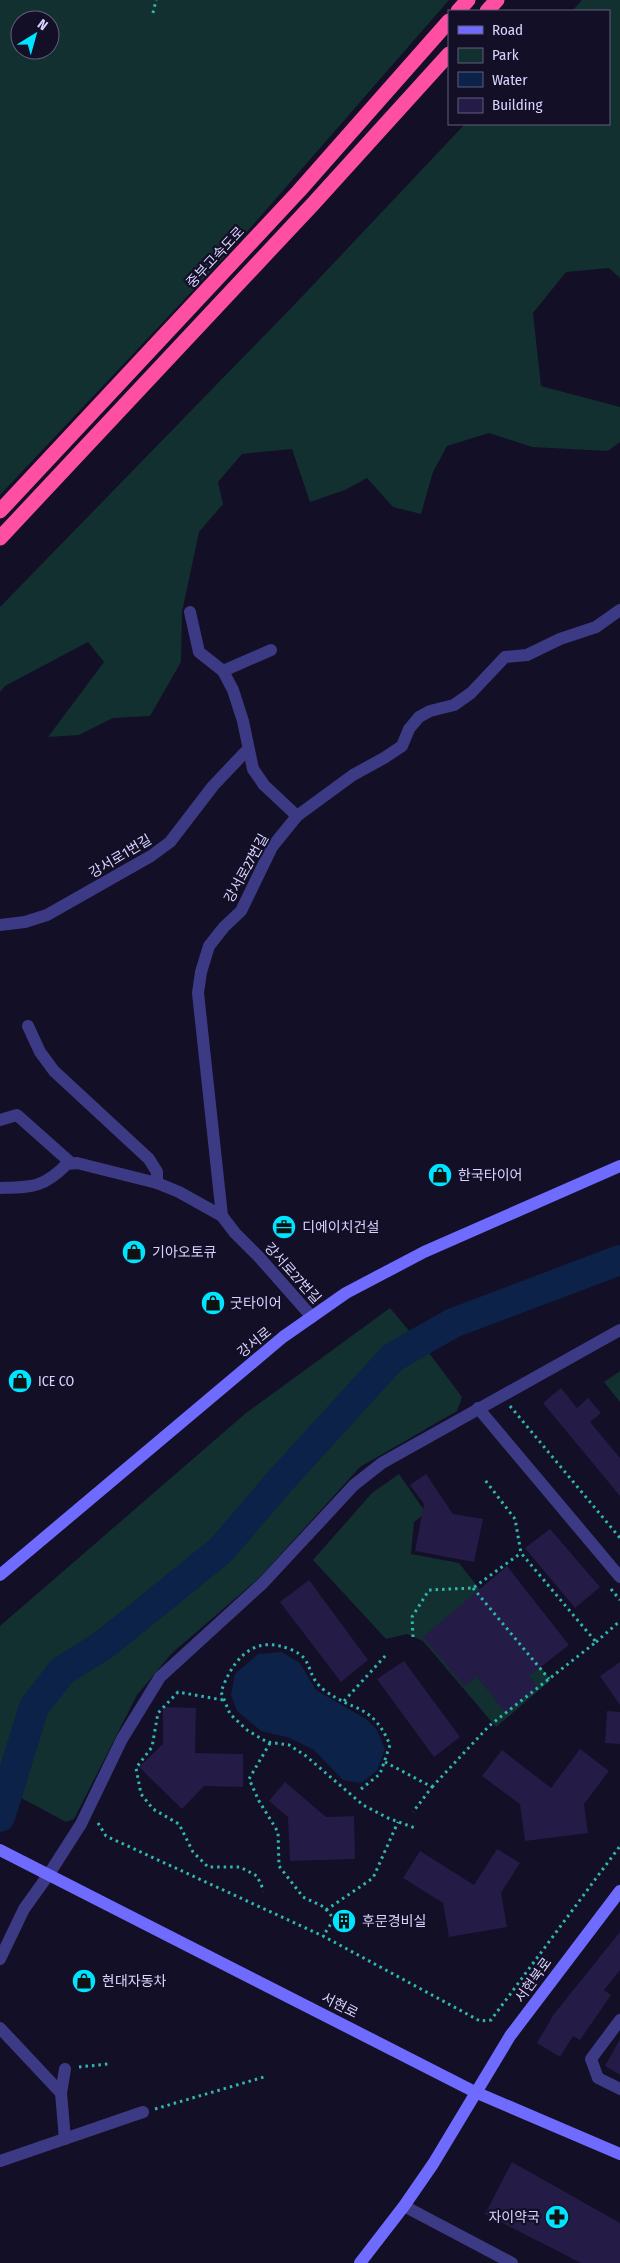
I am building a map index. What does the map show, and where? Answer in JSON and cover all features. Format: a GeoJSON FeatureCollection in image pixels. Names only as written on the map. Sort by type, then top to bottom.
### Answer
{"type":"FeatureCollection","features":[{"type":"Feature","properties":{"kind":"highway"},"geometry":{"type":"LineString","coordinates":[[459,10],[468,0]]}},
{"type":"Feature","properties":{"kind":"highway"},"geometry":{"type":"LineString","coordinates":[[488,10],[497,0]]}},
{"type":"Feature","properties":{"kind":"highway","name":"중부고속도로"},"geometry":{"type":"LineString","coordinates":[[0,511],[292,198],[448,22]]}},
{"type":"Feature","properties":{"kind":"highway"},"geometry":{"type":"LineString","coordinates":[[0,538],[313,204],[448,55]]}},
{"type":"Feature","properties":{"kind":"street","name":"강서로27번길"},"geometry":{"type":"LineString","coordinates":[[312,1317],[235,1233],[222,1216],[204,1034],[198,993],[201,972],[209,946],[224,927],[241,911],[272,847],[296,816],[353,775],[402,746],[410,729],[419,717],[430,711],[454,704],[471,693],[505,657],[526,655],[560,639],[596,627],[620,610]]}},
{"type":"Feature","properties":{"kind":"street"},"geometry":{"type":"LineString","coordinates":[[190,612],[200,652],[223,671],[233,690],[253,769],[264,785],[296,816]]}},
{"type":"Feature","properties":{"kind":"street"},"geometry":{"type":"LineString","coordinates":[[223,671],[271,650]]}},
{"type":"Feature","properties":{"kind":"street","name":"강서로1번길"},"geometry":{"type":"LineString","coordinates":[[0,926],[25,922],[47,915],[151,856],[170,842],[213,786],[248,749]]}},
{"type":"Feature","properties":{"kind":"street"},"geometry":{"type":"LineString","coordinates":[[28,1026],[40,1052],[54,1071],[149,1159],[157,1172],[157,1183]]}},
{"type":"Feature","properties":{"kind":"street"},"geometry":{"type":"LineString","coordinates":[[0,1120],[17,1115],[71,1164]]}},
{"type":"Feature","properties":{"kind":"street"},"geometry":{"type":"LineString","coordinates":[[0,1188],[40,1185],[67,1164],[77,1163],[157,1183],[179,1192],[222,1216]]}},
{"type":"Feature","properties":{"kind":"street","name":"강서로"},"geometry":{"type":"LineString","coordinates":[[0,1575],[283,1337],[346,1293],[424,1252],[620,1166]]}},
{"type":"Feature","properties":{"kind":"street"},"geometry":{"type":"LineString","coordinates":[[0,1959],[24,1909],[81,1824],[122,1740],[160,1677],[263,1583],[354,1485],[382,1463],[620,1330]]}},
{"type":"Feature","properties":{"kind":"street"},"geometry":{"type":"LineString","coordinates":[[478,1408],[620,1577]]}},
{"type":"Feature","properties":{"kind":"street","name":"서현로"},"geometry":{"type":"LineString","coordinates":[[0,1850],[475,2092],[620,2154]]}},
{"type":"Feature","properties":{"kind":"street","name":"서현북로"},"geometry":{"type":"LineString","coordinates":[[360,2263],[404,2206],[433,2164],[510,2036],[620,1891]]}},
{"type":"Feature","properties":{"kind":"street"},"geometry":{"type":"LineString","coordinates":[[620,2020],[591,2059],[598,2078],[620,2089]]}},
{"type":"Feature","properties":{"kind":"street"},"geometry":{"type":"LineString","coordinates":[[0,2028],[62,2093]]}},
{"type":"Feature","properties":{"kind":"street"},"geometry":{"type":"LineString","coordinates":[[65,2069],[62,2093],[66,2139]]}},
{"type":"Feature","properties":{"kind":"street"},"geometry":{"type":"LineString","coordinates":[[0,2161],[143,2112]]}},
{"type":"Feature","properties":{"kind":"street"},"geometry":{"type":"LineString","coordinates":[[404,2206],[512,2263]]}},
{"type":"Feature","properties":{"kind":"path"},"geometry":{"type":"LineString","coordinates":[[153,12],[156,0]]}},
{"type":"Feature","properties":{"kind":"path"},"geometry":{"type":"LineString","coordinates":[[518,1401],[510,1406],[620,1538]]}},
{"type":"Feature","properties":{"kind":"path"},"geometry":{"type":"LineString","coordinates":[[486,1480],[515,1518],[521,1553],[596,1642]]}},
{"type":"Feature","properties":{"kind":"path"},"geometry":{"type":"LineString","coordinates":[[413,1636],[412,1617],[429,1590],[472,1588],[521,1553]]}},
{"type":"Feature","properties":{"kind":"path"},"geometry":{"type":"LineString","coordinates":[[608,1586],[620,1600]]}},
{"type":"Feature","properties":{"kind":"path"},"geometry":{"type":"LineString","coordinates":[[472,1588],[549,1679]]}},
{"type":"Feature","properties":{"kind":"path"},"geometry":{"type":"LineString","coordinates":[[413,1812],[432,1787],[490,1726],[620,1621]]}},
{"type":"Feature","properties":{"kind":"path"},"geometry":{"type":"LineString","coordinates":[[361,1789],[380,1774],[390,1745],[375,1718],[344,1702],[317,1684],[304,1658],[288,1648],[271,1644],[252,1649],[237,1660],[225,1680],[221,1692],[230,1714],[247,1730],[270,1743],[289,1745],[306,1756],[363,1805],[415,1828]]}},
{"type":"Feature","properties":{"kind":"path"},"geometry":{"type":"LineString","coordinates":[[344,1702],[387,1654]]}},
{"type":"Feature","properties":{"kind":"path"},"geometry":{"type":"LineString","coordinates":[[224,1700],[178,1692],[158,1712],[152,1747],[136,1768],[141,1794],[153,1809],[179,1824],[194,1852],[208,1867],[240,1867],[257,1876],[264,1890]]}},
{"type":"Feature","properties":{"kind":"path"},"geometry":{"type":"LineString","coordinates":[[270,1743],[250,1779],[259,1801],[278,1832],[279,1866],[303,1898],[326,1910],[334,1919],[323,1936]]}},
{"type":"Feature","properties":{"kind":"path"},"geometry":{"type":"LineString","coordinates":[[385,1762],[432,1787]]}},
{"type":"Feature","properties":{"kind":"path"},"geometry":{"type":"LineString","coordinates":[[100,1816],[97,1825],[106,1836],[323,1936],[480,2021],[491,2020],[620,1846]]}},
{"type":"Feature","properties":{"kind":"path"},"geometry":{"type":"LineString","coordinates":[[326,1910],[373,1878],[398,1822]]}},
{"type":"Feature","properties":{"kind":"path"},"geometry":{"type":"LineString","coordinates":[[143,2112],[264,2077]]}},
{"type":"Feature","properties":{"kind":"green space"},"geometry":{"type":"Polygon","coordinates":[[[0,0],[449,0],[232,249],[0,495],[0,0]]]}},
{"type":"Feature","properties":{"kind":"green space"},"geometry":{"type":"Polygon","coordinates":[[[582,0],[620,0],[620,278],[609,268],[566,272],[533,313],[541,386],[620,407],[620,442],[608,451],[532,447],[489,433],[447,446],[433,472],[421,514],[393,507],[367,478],[345,490],[310,502],[292,449],[242,454],[218,482],[223,504],[199,532],[182,612],[181,662],[150,716],[113,718],[79,735],[48,737],[104,662],[88,642],[5,686],[0,692],[0,607],[296,303],[464,125],[610,125],[610,10],[573,10],[582,0]]]}},
{"type":"Feature","properties":{"kind":"green space"},"geometry":{"type":"Polygon","coordinates":[[[390,1308],[416,1339],[385,1356],[216,1538],[61,1659],[22,1705],[0,1786],[0,1626],[246,1413],[390,1308]]]}},
{"type":"Feature","properties":{"kind":"green space"},"geometry":{"type":"Polygon","coordinates":[[[429,1353],[462,1397],[457,1411],[360,1467],[260,1577],[171,1654],[137,1695],[74,1819],[66,1822],[14,1794],[29,1742],[53,1691],[85,1670],[231,1558],[322,1450],[387,1378],[429,1353]]]}},
{"type":"Feature","properties":{"kind":"green space"},"geometry":{"type":"Polygon","coordinates":[[[620,1371],[620,1402],[604,1382],[620,1371]]]}},
{"type":"Feature","properties":{"kind":"green space"},"geometry":{"type":"Polygon","coordinates":[[[399,1474],[426,1513],[414,1522],[411,1554],[459,1563],[551,1680],[496,1727],[423,1641],[407,1634],[386,1639],[313,1560],[372,1493],[399,1474]]]}},
{"type":"Feature","properties":{"kind":"water"},"geometry":{"type":"Polygon","coordinates":[[[282,1652],[300,1663],[316,1690],[366,1719],[377,1730],[385,1749],[377,1771],[361,1783],[343,1780],[314,1750],[290,1738],[261,1731],[237,1711],[231,1695],[235,1674],[258,1654],[282,1652]]]}},
{"type":"Feature","properties":{"kind":"building"},"geometry":{"type":"Polygon","coordinates":[[[561,1388],[577,1408],[588,1398],[601,1413],[590,1422],[620,1458],[620,1496],[543,1403],[561,1388]]]}},
{"type":"Feature","properties":{"kind":"building"},"geometry":{"type":"Polygon","coordinates":[[[426,1474],[453,1514],[483,1519],[474,1562],[415,1551],[424,1504],[410,1485],[426,1474]]]}},
{"type":"Feature","properties":{"kind":"building"},"geometry":{"type":"Polygon","coordinates":[[[550,1529],[600,1587],[575,1608],[525,1548],[550,1529]]]}},
{"type":"Feature","properties":{"kind":"building"},"geometry":{"type":"Polygon","coordinates":[[[507,1566],[569,1645],[529,1676],[538,1687],[506,1713],[477,1677],[464,1686],[423,1637],[507,1566]]]}},
{"type":"Feature","properties":{"kind":"building"},"geometry":{"type":"Polygon","coordinates":[[[309,1580],[368,1660],[341,1682],[280,1602],[309,1580]]]}},
{"type":"Feature","properties":{"kind":"building"},"geometry":{"type":"Polygon","coordinates":[[[404,1661],[460,1737],[434,1757],[377,1679],[404,1661]]]}},
{"type":"Feature","properties":{"kind":"building"},"geometry":{"type":"Polygon","coordinates":[[[620,1662],[620,1705],[600,1676],[620,1662]]]}},
{"type":"Feature","properties":{"kind":"building"},"geometry":{"type":"Polygon","coordinates":[[[163,1707],[196,1708],[195,1753],[243,1754],[243,1787],[204,1786],[182,1809],[139,1767],[163,1744],[163,1707]]]}},
{"type":"Feature","properties":{"kind":"building"},"geometry":{"type":"Polygon","coordinates":[[[607,1711],[620,1712],[620,1744],[605,1743],[607,1711]]]}},
{"type":"Feature","properties":{"kind":"building"},"geometry":{"type":"Polygon","coordinates":[[[580,1749],[609,1771],[584,1804],[588,1833],[525,1841],[520,1804],[482,1776],[502,1750],[551,1788],[580,1749]]]}},
{"type":"Feature","properties":{"kind":"building"},"geometry":{"type":"Polygon","coordinates":[[[285,1782],[326,1817],[354,1816],[355,1859],[290,1861],[288,1817],[269,1801],[285,1782]]]}},
{"type":"Feature","properties":{"kind":"building"},"geometry":{"type":"Polygon","coordinates":[[[497,1849],[520,1863],[501,1893],[507,1927],[449,1937],[443,1903],[403,1878],[420,1851],[474,1885],[497,1849]]]}},
{"type":"Feature","properties":{"kind":"building"},"geometry":{"type":"Polygon","coordinates":[[[620,1932],[620,1970],[604,1990],[611,1995],[580,2040],[573,2036],[560,2057],[537,2043],[554,2014],[620,1932]]]}},
{"type":"Feature","properties":{"kind":"building"},"geometry":{"type":"Polygon","coordinates":[[[620,2039],[620,2075],[605,2066],[620,2039]]]}},
{"type":"Feature","properties":{"kind":"building"},"geometry":{"type":"Polygon","coordinates":[[[512,2162],[620,2223],[620,2263],[581,2263],[485,2214],[512,2162]]]}},
{"type":"Feature","properties":{"kind":"waterway"},"geometry":{"type":"LineString","coordinates":[[0,1817],[34,1707],[62,1671],[105,1644],[221,1550],[280,1481],[393,1357],[453,1323],[620,1260]]}},
{"type":"Feature","properties":{"kind":"place","name":"한국타이어"},"geometry":{"type":"Point","coordinates":[440,1175]}},
{"type":"Feature","properties":{"kind":"place","name":"디에이치건설"},"geometry":{"type":"Point","coordinates":[284,1227]}},
{"type":"Feature","properties":{"kind":"place","name":"기아오토큐"},"geometry":{"type":"Point","coordinates":[134,1252]}},
{"type":"Feature","properties":{"kind":"place","name":"굿타이어"},"geometry":{"type":"Point","coordinates":[213,1303]}},
{"type":"Feature","properties":{"kind":"place","name":"ICE CO"},"geometry":{"type":"Point","coordinates":[20,1381]}},
{"type":"Feature","properties":{"kind":"place","name":"후문경비실"},"geometry":{"type":"Point","coordinates":[344,1921]}},
{"type":"Feature","properties":{"kind":"place","name":"현대자동차"},"geometry":{"type":"Point","coordinates":[84,1981]}},
{"type":"Feature","properties":{"kind":"place","name":"자이약국"},"geometry":{"type":"Point","coordinates":[557,2217]}}]}
